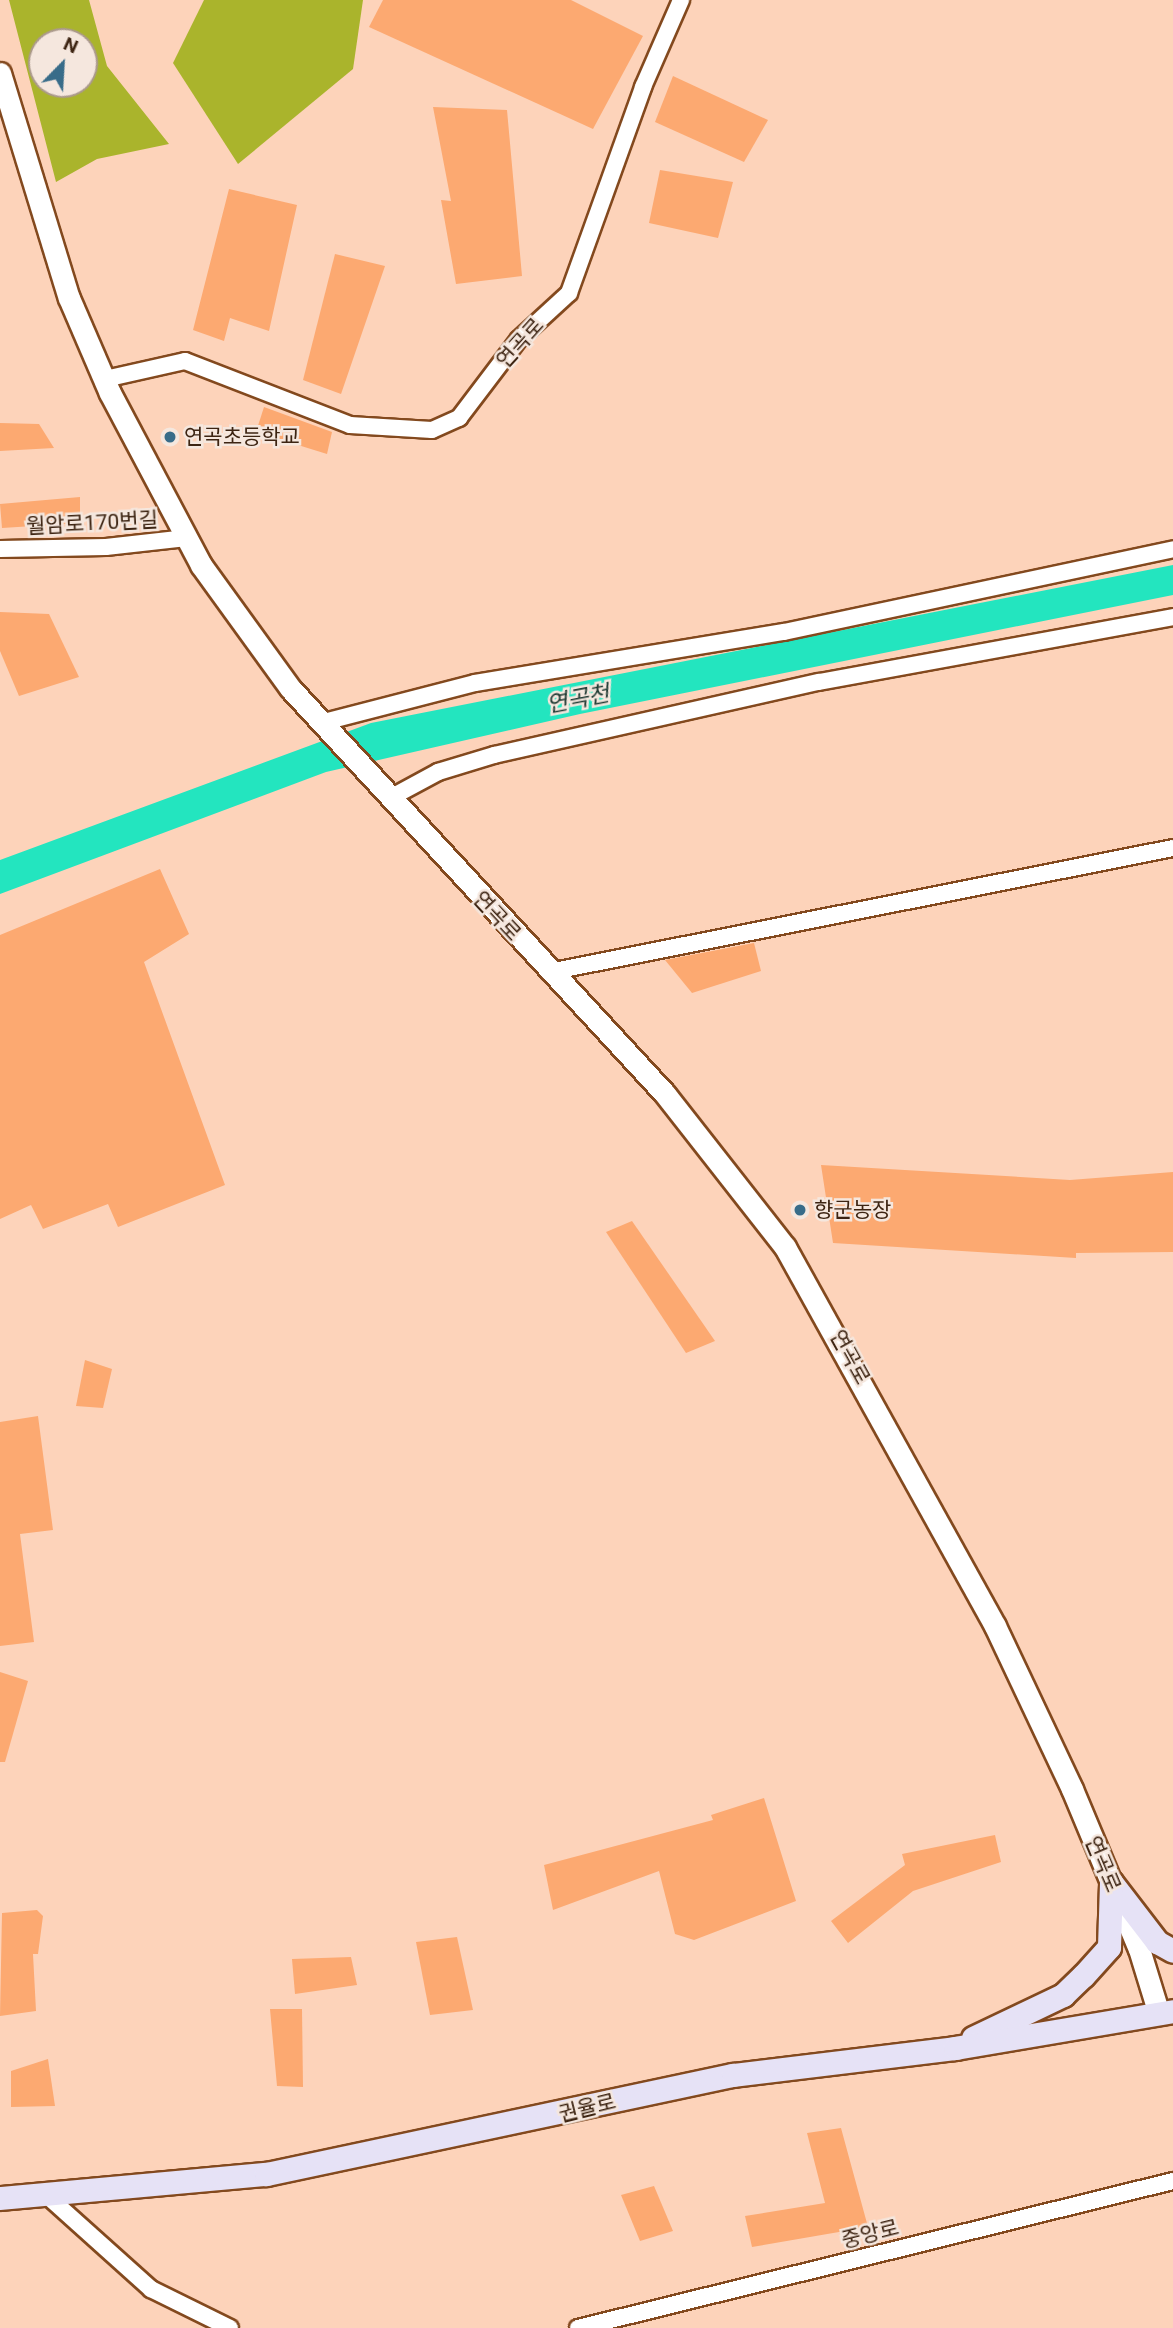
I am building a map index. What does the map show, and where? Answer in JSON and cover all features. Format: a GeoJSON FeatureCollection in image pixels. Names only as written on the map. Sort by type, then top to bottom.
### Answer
{"type":"FeatureCollection","features":[{"type":"Feature","properties":{"kind":"main road"},"geometry":{"type":"LineString","coordinates":[[1111,1882],[1157,1942],[1173,1951]]}},
{"type":"Feature","properties":{"kind":"main road"},"geometry":{"type":"LineString","coordinates":[[955,2048],[1063,1995],[1083,1976],[1109,1947],[1111,1882]]}},
{"type":"Feature","properties":{"kind":"main road","name":"권율로"},"geometry":{"type":"LineString","coordinates":[[0,2198],[266,2174],[389,2152],[733,2076],[955,2048],[1166,2013]]}},
{"type":"Feature","properties":{"kind":"street","name":"연곡로"},"geometry":{"type":"LineString","coordinates":[[104,379],[185,361],[350,425],[432,430],[459,418],[519,339],[569,293],[643,87],[681,0]]}},
{"type":"Feature","properties":{"kind":"street"},"geometry":{"type":"LineString","coordinates":[[0,73],[68,298],[104,379],[186,538],[272,667],[324,722],[475,683],[784,632],[1173,549]]}},
{"type":"Feature","properties":{"kind":"street","name":"월암로170번길"},"geometry":{"type":"LineString","coordinates":[[0,549],[106,547],[186,538]]}},
{"type":"Feature","properties":{"kind":"street"},"geometry":{"type":"LineString","coordinates":[[390,797],[438,772],[494,755],[819,682],[1173,617]]}},
{"type":"Feature","properties":{"kind":"street","name":"연곡로"},"geometry":{"type":"LineString","coordinates":[[324,722],[549,972],[665,1094],[785,1247],[995,1626],[1111,1882],[1166,2013]]}},
{"type":"Feature","properties":{"kind":"street"},"geometry":{"type":"LineString","coordinates":[[549,972],[1173,848]]}},
{"type":"Feature","properties":{"kind":"street","name":"중앙로"},"geometry":{"type":"LineString","coordinates":[[578,2328],[1173,2181]]}},
{"type":"Feature","properties":{"kind":"street"},"geometry":{"type":"LineString","coordinates":[[44,2193],[151,2289],[230,2328]]}},
{"type":"Feature","properties":{"kind":"green space"},"geometry":{"type":"Polygon","coordinates":[[[9,0],[89,0],[97,28],[28,28],[28,74],[9,0]]]}},
{"type":"Feature","properties":{"kind":"green space"},"geometry":{"type":"Polygon","coordinates":[[[204,0],[363,0],[353,69],[238,164],[173,63],[204,0]]]}},
{"type":"Feature","properties":{"kind":"green space"},"geometry":{"type":"Polygon","coordinates":[[[98,33],[107,66],[169,144],[97,159],[56,182],[34,98],[98,98],[98,33]]]}},
{"type":"Feature","properties":{"kind":"water","name":"연곡천"},"geometry":{"type":"Polygon","coordinates":[[[1173,565],[1173,595],[580,714],[326,772],[0,894],[0,860],[371,723],[1173,565]]]}},
{"type":"Feature","properties":{"kind":"building"},"geometry":{"type":"Polygon","coordinates":[[[383,0],[571,0],[643,36],[593,129],[369,27],[383,0]]]}},
{"type":"Feature","properties":{"kind":"building"},"geometry":{"type":"Polygon","coordinates":[[[673,76],[768,120],[744,162],[655,122],[673,76]]]}},
{"type":"Feature","properties":{"kind":"building"},"geometry":{"type":"Polygon","coordinates":[[[433,107],[507,110],[522,276],[456,284],[441,200],[451,201],[433,107]]]}},
{"type":"Feature","properties":{"kind":"building"},"geometry":{"type":"Polygon","coordinates":[[[660,170],[733,182],[718,238],[649,223],[660,170]]]}},
{"type":"Feature","properties":{"kind":"building"},"geometry":{"type":"Polygon","coordinates":[[[229,189],[297,205],[269,331],[230,318],[224,341],[193,330],[229,189]]]}},
{"type":"Feature","properties":{"kind":"building"},"geometry":{"type":"Polygon","coordinates":[[[335,254],[385,266],[341,394],[303,380],[335,254]]]}},
{"type":"Feature","properties":{"kind":"building"},"geometry":{"type":"Polygon","coordinates":[[[264,407],[332,432],[327,454],[256,432],[264,407]]]}},
{"type":"Feature","properties":{"kind":"building"},"geometry":{"type":"Polygon","coordinates":[[[0,423],[39,424],[54,448],[0,451],[0,423]]]}},
{"type":"Feature","properties":{"kind":"building"},"geometry":{"type":"Polygon","coordinates":[[[80,497],[80,523],[2,528],[0,504],[80,497]]]}},
{"type":"Feature","properties":{"kind":"building"},"geometry":{"type":"Polygon","coordinates":[[[0,612],[49,614],[79,677],[19,696],[0,651],[0,612]]]}},
{"type":"Feature","properties":{"kind":"building"},"geometry":{"type":"Polygon","coordinates":[[[160,869],[189,934],[144,962],[225,1185],[118,1227],[108,1204],[43,1229],[31,1205],[0,1219],[0,935],[160,869]]]}},
{"type":"Feature","properties":{"kind":"building"},"geometry":{"type":"Polygon","coordinates":[[[754,943],[761,971],[692,993],[665,960],[754,943]]]}},
{"type":"Feature","properties":{"kind":"building"},"geometry":{"type":"Polygon","coordinates":[[[821,1165],[1070,1180],[1173,1172],[1173,1252],[1076,1253],[1076,1258],[833,1243],[821,1165]]]}},
{"type":"Feature","properties":{"kind":"building"},"geometry":{"type":"Polygon","coordinates":[[[632,1221],[715,1341],[686,1353],[606,1232],[632,1221]]]}},
{"type":"Feature","properties":{"kind":"building"},"geometry":{"type":"Polygon","coordinates":[[[85,1360],[112,1369],[103,1408],[76,1406],[85,1360]]]}},
{"type":"Feature","properties":{"kind":"building"},"geometry":{"type":"Polygon","coordinates":[[[38,1416],[53,1530],[20,1534],[34,1642],[0,1646],[0,1422],[38,1416]]]}},
{"type":"Feature","properties":{"kind":"building"},"geometry":{"type":"Polygon","coordinates":[[[0,1672],[28,1681],[5,1762],[0,1762],[0,1672]]]}},
{"type":"Feature","properties":{"kind":"building"},"geometry":{"type":"Polygon","coordinates":[[[764,1798],[796,1901],[694,1940],[675,1934],[659,1871],[553,1910],[544,1865],[713,1820],[711,1815],[764,1798]]]}},
{"type":"Feature","properties":{"kind":"building"},"geometry":{"type":"Polygon","coordinates":[[[995,1835],[1001,1862],[913,1891],[848,1943],[831,1921],[905,1865],[902,1854],[995,1835]]]}},
{"type":"Feature","properties":{"kind":"building"},"geometry":{"type":"Polygon","coordinates":[[[37,1910],[43,1916],[38,1954],[33,1954],[36,2011],[0,2016],[2,1913],[37,1910]]]}},
{"type":"Feature","properties":{"kind":"building"},"geometry":{"type":"Polygon","coordinates":[[[457,1937],[473,2010],[430,2015],[416,1942],[457,1937]]]}},
{"type":"Feature","properties":{"kind":"building"},"geometry":{"type":"Polygon","coordinates":[[[351,1957],[357,1985],[295,1994],[292,1959],[351,1957]]]}},
{"type":"Feature","properties":{"kind":"building"},"geometry":{"type":"Polygon","coordinates":[[[270,2009],[302,2009],[303,2087],[277,2086],[270,2009]]]}},
{"type":"Feature","properties":{"kind":"building"},"geometry":{"type":"Polygon","coordinates":[[[48,2059],[55,2106],[11,2107],[11,2071],[48,2059]]]}},
{"type":"Feature","properties":{"kind":"building"},"geometry":{"type":"Polygon","coordinates":[[[841,2128],[868,2227],[752,2247],[745,2216],[825,2203],[807,2133],[841,2128]]]}},
{"type":"Feature","properties":{"kind":"building"},"geometry":{"type":"Polygon","coordinates":[[[654,2186],[673,2231],[640,2241],[621,2195],[654,2186]]]}},
{"type":"Feature","properties":{"kind":"place","name":"연곡초등학교"},"geometry":{"type":"Point","coordinates":[170,437]}},
{"type":"Feature","properties":{"kind":"place","name":"향군농장"},"geometry":{"type":"Point","coordinates":[800,1210]}}]}
